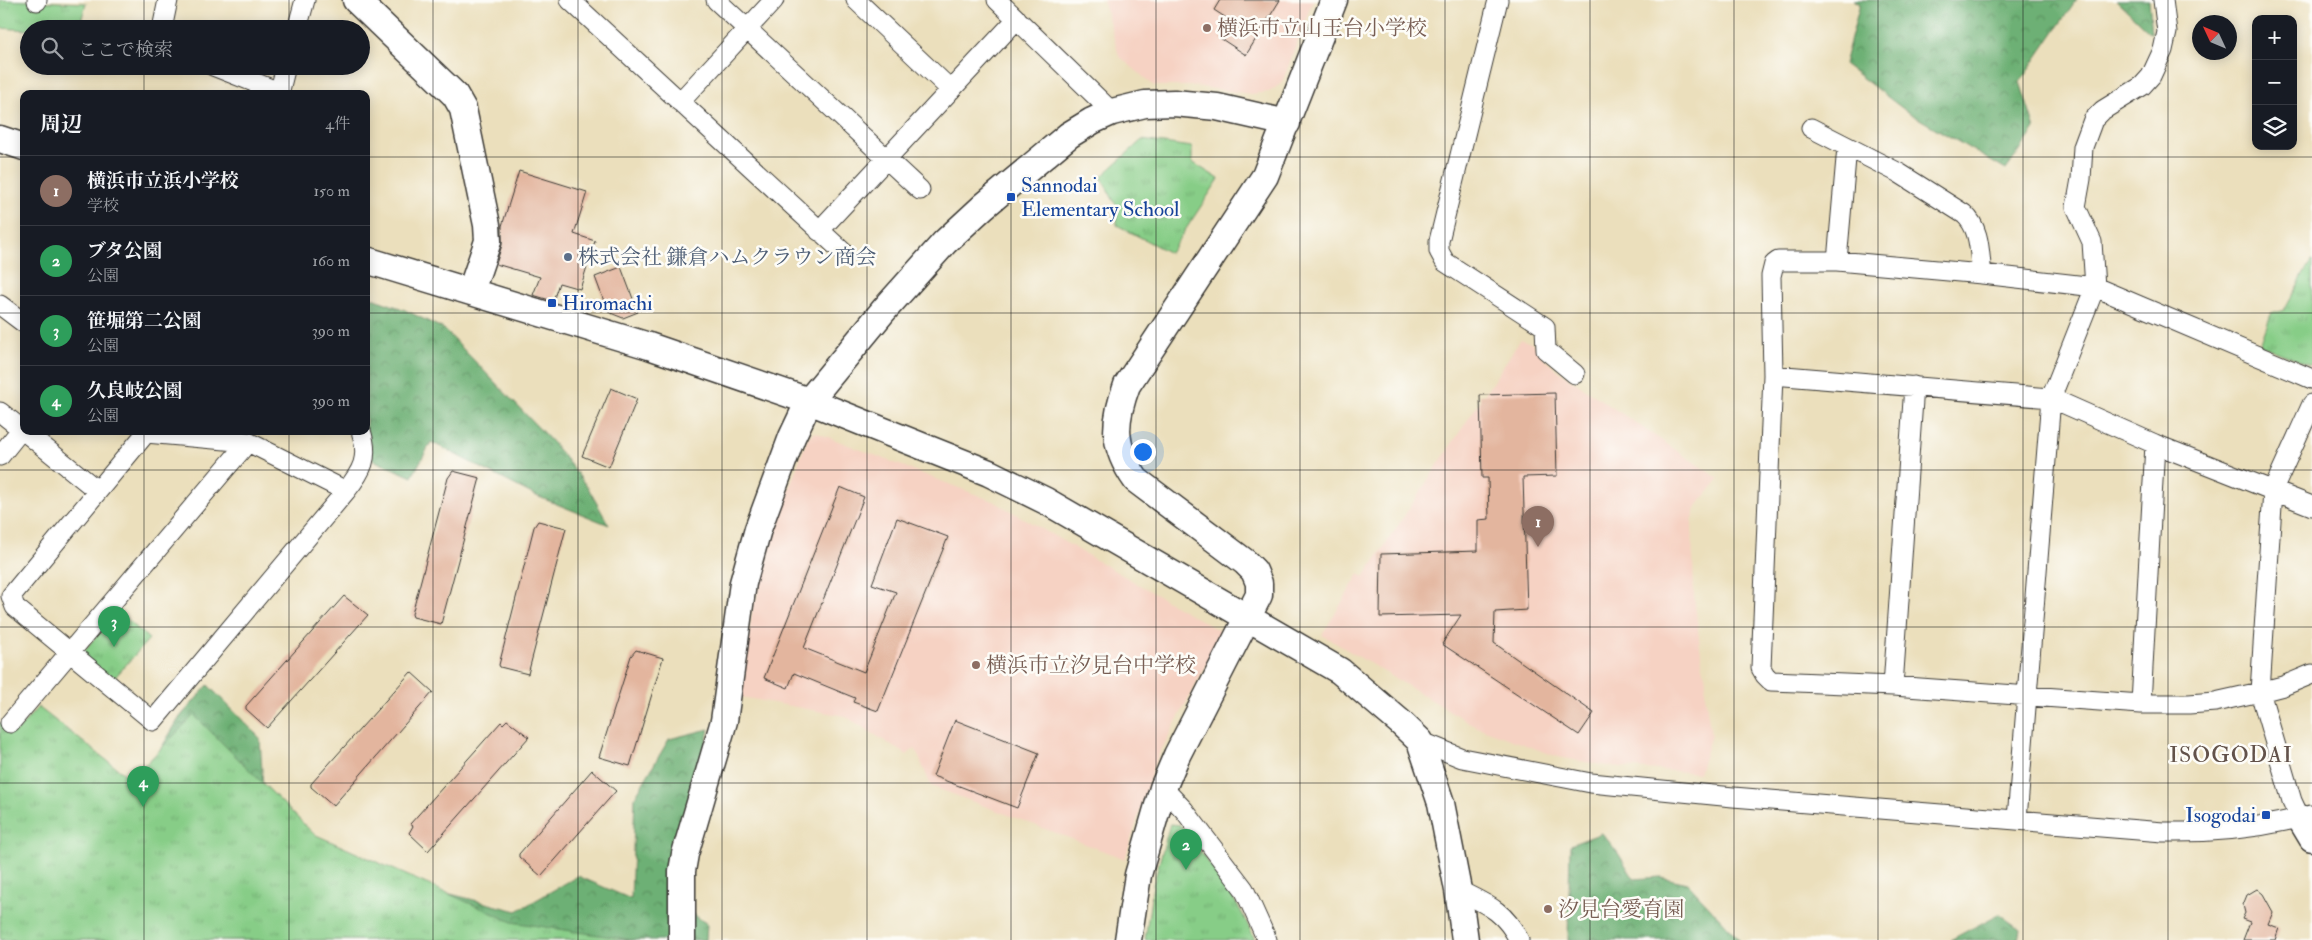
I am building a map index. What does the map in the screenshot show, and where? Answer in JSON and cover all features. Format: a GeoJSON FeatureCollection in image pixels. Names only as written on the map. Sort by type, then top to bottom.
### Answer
{"type":"FeatureCollection","features":[{"type":"Feature","properties":{"kind":"street"},"geometry":{"type":"LineString","coordinates":[[164,20],[168,0]]}},
{"type":"Feature","properties":{"kind":"street"},"geometry":{"type":"LineString","coordinates":[[299,20],[305,0]]}},
{"type":"Feature","properties":{"kind":"street"},"geometry":{"type":"LineString","coordinates":[[356,0],[456,95],[463,109],[487,225],[488,241],[471,291]]}},
{"type":"Feature","properties":{"kind":"street"},"geometry":{"type":"LineString","coordinates":[[570,0],[843,252]]}},
{"type":"Feature","properties":{"kind":"street"},"geometry":{"type":"LineString","coordinates":[[716,0],[920,190]]}},
{"type":"Feature","properties":{"kind":"street"},"geometry":{"type":"LineString","coordinates":[[680,102],[774,0]]}},
{"type":"Feature","properties":{"kind":"street"},"geometry":{"type":"LineString","coordinates":[[856,0],[951,90]]}},
{"type":"Feature","properties":{"kind":"street"},"geometry":{"type":"LineString","coordinates":[[997,0],[1112,112]]}},
{"type":"Feature","properties":{"kind":"street"},"geometry":{"type":"LineString","coordinates":[[1128,940],[1138,875],[1164,788],[1177,755],[1259,595],[1260,583],[1254,571],[1245,562],[1136,480],[1125,465],[1118,446],[1116,428],[1119,408],[1127,385],[1265,176],[1334,0]]}},
{"type":"Feature","properties":{"kind":"street"},"geometry":{"type":"LineString","coordinates":[[1498,0],[1439,241],[1439,252],[1445,262],[1544,327],[1546,350],[1575,374]]}},
{"type":"Feature","properties":{"kind":"street"},"geometry":{"type":"LineString","coordinates":[[2017,819],[2051,398],[2095,287],[2092,242],[2076,207],[2081,179],[2083,147],[2093,120],[2103,110],[2142,86],[2151,76],[2163,50],[2167,32],[2163,0]]}},
{"type":"Feature","properties":{"kind":"street"},"geometry":{"type":"LineString","coordinates":[[819,231],[1017,18]]}},
{"type":"Feature","properties":{"kind":"street"},"geometry":{"type":"LineString","coordinates":[[235,75],[272,90]]}},
{"type":"Feature","properties":{"kind":"street"},"geometry":{"type":"LineString","coordinates":[[280,90],[284,75]]}},
{"type":"Feature","properties":{"kind":"street"},"geometry":{"type":"LineString","coordinates":[[682,940],[682,871],[684,854],[724,720],[748,559],[792,437],[809,401],[915,273],[945,242],[984,206],[1069,135],[1112,112],[1145,104],[1174,103],[1217,107],[1287,123]]}},
{"type":"Feature","properties":{"kind":"street"},"geometry":{"type":"LineString","coordinates":[[1811,128],[1832,137],[1847,147],[1899,173],[1947,202],[1971,220],[1977,230],[1982,274]]}},
{"type":"Feature","properties":{"kind":"street"},"geometry":{"type":"LineString","coordinates":[[0,139],[20,146]]}},
{"type":"Feature","properties":{"kind":"street"},"geometry":{"type":"LineString","coordinates":[[1837,261],[1847,147]]}},
{"type":"Feature","properties":{"kind":"street"},"geometry":{"type":"LineString","coordinates":[[2312,379],[2095,287],[1982,274],[1837,261],[1778,260],[1774,264],[1772,276],[1773,374],[1761,668],[1764,675],[1771,681],[1893,686],[2141,704],[2216,702],[2283,686],[2312,674]]}},
{"type":"Feature","properties":{"kind":"street"},"geometry":{"type":"LineString","coordinates":[[370,261],[649,346],[809,401],[989,473],[1046,501],[1340,671],[1420,741],[1462,758],[1591,783],[1779,801],[2144,830],[2204,833],[2308,823]]}},
{"type":"Feature","properties":{"kind":"street"},"geometry":{"type":"LineString","coordinates":[[0,305],[20,320]]}},
{"type":"Feature","properties":{"kind":"street"},"geometry":{"type":"LineString","coordinates":[[1773,374],[2051,398],[2155,444],[2312,506]]}},
{"type":"Feature","properties":{"kind":"street"},"geometry":{"type":"LineString","coordinates":[[1893,686],[1914,386]]}},
{"type":"Feature","properties":{"kind":"street"},"geometry":{"type":"LineString","coordinates":[[2308,823],[2292,801],[2260,692],[2274,490],[2312,404]]}},
{"type":"Feature","properties":{"kind":"street"},"geometry":{"type":"LineString","coordinates":[[0,412],[20,427]]}},
{"type":"Feature","properties":{"kind":"street"},"geometry":{"type":"LineString","coordinates":[[0,456],[20,433]]}},
{"type":"Feature","properties":{"kind":"street"},"geometry":{"type":"LineString","coordinates":[[30,435],[98,491]]}},
{"type":"Feature","properties":{"kind":"street"},"geometry":{"type":"LineString","coordinates":[[144,435],[11,596],[15,607],[153,721],[346,491],[364,466],[361,435]]}},
{"type":"Feature","properties":{"kind":"street"},"geometry":{"type":"LineString","coordinates":[[169,435],[248,442],[346,491]]}},
{"type":"Feature","properties":{"kind":"street"},"geometry":{"type":"LineString","coordinates":[[10,723],[248,442]]}},
{"type":"Feature","properties":{"kind":"street"},"geometry":{"type":"LineString","coordinates":[[2141,704],[2155,444]]}},
{"type":"Feature","properties":{"kind":"street"},"geometry":{"type":"LineString","coordinates":[[1420,741],[1441,802],[1458,890],[1465,940]]}},
{"type":"Feature","properties":{"kind":"street"},"geometry":{"type":"LineString","coordinates":[[1164,788],[1184,810],[1244,889],[1267,940]]}},
{"type":"Feature","properties":{"kind":"street"},"geometry":{"type":"LineString","coordinates":[[1458,890],[1491,906],[1512,926],[1519,940]]}},
{"type":"Feature","properties":{"kind":"shaded area","name":"横浜市立山王台小学校"},"geometry":{"type":"Polygon","coordinates":[[[1103,0],[1313,0],[1282,83],[1269,92],[1251,94],[1194,86],[1154,86],[1119,56],[1103,0]]]}},
{"type":"Feature","properties":{"kind":"shaded area"},"geometry":{"type":"Polygon","coordinates":[[[1521,339],[1533,344],[1546,361],[1564,375],[1719,479],[1697,506],[1692,521],[1694,596],[1702,662],[1706,679],[1705,695],[1711,735],[1699,773],[1608,766],[1558,757],[1477,727],[1322,635],[1359,574],[1364,577],[1521,339]]]}},
{"type":"Feature","properties":{"kind":"shaded area","name":"横浜市立汐見台中学校"},"geometry":{"type":"Polygon","coordinates":[[[815,432],[995,502],[1223,633],[1155,762],[1125,859],[931,786],[915,748],[907,755],[845,716],[741,697],[753,603],[756,601],[764,558],[808,437],[815,432]]]}},
{"type":"Feature","properties":{"kind":"green space"},"geometry":{"type":"Polygon","coordinates":[[[0,0],[86,3],[81,20],[20,20],[20,29],[0,28],[0,0]]]}},
{"type":"Feature","properties":{"kind":"green space"},"geometry":{"type":"Polygon","coordinates":[[[1854,0],[2076,0],[2020,82],[2035,129],[2006,170],[1906,111],[1844,64],[1860,4],[1854,0]]]}},
{"type":"Feature","properties":{"kind":"green space"},"geometry":{"type":"Polygon","coordinates":[[[2116,0],[2149,0],[2152,34],[2116,0]]]}},
{"type":"Feature","properties":{"kind":"green space"},"geometry":{"type":"Polygon","coordinates":[[[1142,140],[1192,147],[1192,162],[1219,179],[1170,253],[1117,225],[1117,207],[1101,177],[1142,140]]]}},
{"type":"Feature","properties":{"kind":"green space"},"geometry":{"type":"Polygon","coordinates":[[[2311,261],[2312,366],[2260,345],[2271,314],[2284,310],[2311,261]]]}},
{"type":"Feature","properties":{"kind":"green space"},"geometry":{"type":"Polygon","coordinates":[[[370,297],[403,309],[444,329],[554,444],[587,486],[609,525],[534,495],[431,442],[412,477],[373,460],[367,435],[370,435],[370,297]]]}},
{"type":"Feature","properties":{"kind":"green space"},"geometry":{"type":"Polygon","coordinates":[[[118,611],[149,639],[110,683],[80,655],[118,611]]]}},
{"type":"Feature","properties":{"kind":"green space"},"geometry":{"type":"Polygon","coordinates":[[[208,685],[260,738],[264,804],[301,840],[396,880],[517,911],[578,876],[631,899],[635,797],[669,739],[709,729],[672,899],[707,924],[706,940],[0,940],[112,788],[140,783],[180,717],[208,685]]]}},
{"type":"Feature","properties":{"kind":"green space"},"geometry":{"type":"Polygon","coordinates":[[[38,707],[131,779],[194,715],[314,834],[512,922],[632,940],[0,940],[0,722],[16,732],[38,707]]]}},
{"type":"Feature","properties":{"kind":"green space"},"geometry":{"type":"Polygon","coordinates":[[[1170,824],[1180,825],[1211,866],[1240,909],[1255,940],[1145,940],[1153,885],[1170,824]]]}},
{"type":"Feature","properties":{"kind":"green space"},"geometry":{"type":"Polygon","coordinates":[[[1602,833],[1618,853],[1634,879],[1661,877],[1687,883],[1740,940],[1568,940],[1570,845],[1602,833]]]}},
{"type":"Feature","properties":{"kind":"green space"},"geometry":{"type":"Polygon","coordinates":[[[1999,914],[2020,929],[2018,940],[1950,940],[1999,914]]]}},
{"type":"Feature","properties":{"kind":"building"},"geometry":{"type":"Polygon","coordinates":[[[1220,0],[1280,0],[1246,55],[1220,38],[1231,21],[1214,10],[1220,0]]]}},
{"type":"Feature","properties":{"kind":"building"},"geometry":{"type":"Polygon","coordinates":[[[519,171],[587,192],[574,234],[595,241],[580,289],[559,283],[553,301],[533,295],[540,277],[496,264],[502,245],[502,226],[519,171]]]}},
{"type":"Feature","properties":{"kind":"building"},"geometry":{"type":"Polygon","coordinates":[[[621,267],[638,312],[623,318],[608,312],[595,277],[621,267]]]}},
{"type":"Feature","properties":{"kind":"building"},"geometry":{"type":"Polygon","coordinates":[[[611,388],[637,399],[609,467],[582,456],[611,388]]]}},
{"type":"Feature","properties":{"kind":"building"},"geometry":{"type":"Polygon","coordinates":[[[1555,393],[1557,476],[1523,477],[1527,610],[1495,612],[1494,643],[1594,713],[1579,735],[1442,644],[1461,615],[1380,617],[1381,554],[1478,551],[1478,520],[1489,519],[1488,478],[1482,478],[1480,395],[1555,393]]]}},
{"type":"Feature","properties":{"kind":"building"},"geometry":{"type":"Polygon","coordinates":[[[453,471],[480,478],[441,624],[413,617],[412,614],[448,478],[453,471]]]}},
{"type":"Feature","properties":{"kind":"building"},"geometry":{"type":"Polygon","coordinates":[[[840,487],[864,497],[804,648],[864,672],[896,592],[872,584],[897,518],[948,537],[878,711],[853,702],[855,698],[794,673],[788,688],[764,678],[840,487]]]}},
{"type":"Feature","properties":{"kind":"building"},"geometry":{"type":"Polygon","coordinates":[[[538,521],[566,528],[528,674],[500,667],[499,665],[534,527],[538,521]]]}},
{"type":"Feature","properties":{"kind":"building"},"geometry":{"type":"Polygon","coordinates":[[[344,596],[368,615],[267,728],[246,709],[246,706],[344,596]]]}},
{"type":"Feature","properties":{"kind":"building"},"geometry":{"type":"Polygon","coordinates":[[[636,650],[663,658],[630,766],[599,757],[631,656],[636,650]]]}},
{"type":"Feature","properties":{"kind":"building"},"geometry":{"type":"Polygon","coordinates":[[[411,672],[433,692],[333,806],[311,787],[311,784],[411,672]]]}},
{"type":"Feature","properties":{"kind":"building"},"geometry":{"type":"Polygon","coordinates":[[[507,720],[529,737],[428,851],[409,833],[413,826],[410,824],[501,722],[503,724],[507,720]]]}},
{"type":"Feature","properties":{"kind":"building"},"geometry":{"type":"Polygon","coordinates":[[[955,720],[1039,753],[1017,808],[933,776],[955,720]]]}},
{"type":"Feature","properties":{"kind":"building"},"geometry":{"type":"Polygon","coordinates":[[[592,770],[616,791],[541,876],[519,857],[519,854],[592,770]]]}},
{"type":"Feature","properties":{"kind":"building"},"geometry":{"type":"Polygon","coordinates":[[[2257,889],[2263,894],[2273,912],[2268,924],[2279,928],[2275,940],[2243,940],[2250,922],[2242,919],[2245,913],[2243,905],[2247,895],[2257,889]]]}},
{"type":"Feature","properties":{"kind":"place","name":"横浜市立山王台小学校"},"geometry":{"type":"Point","coordinates":[1207,28]}},
{"type":"Feature","properties":{"kind":"place","name":"Sannodai Elementary School"},"geometry":{"type":"Point","coordinates":[1011,197]}},
{"type":"Feature","properties":{"kind":"place","name":"株式会社 鎌倉ハムクラウン商会"},"geometry":{"type":"Point","coordinates":[568,257]}},
{"type":"Feature","properties":{"kind":"place","name":"Hiromachi"},"geometry":{"type":"Point","coordinates":[552,303]}},
{"type":"Feature","properties":{"kind":"place","name":"横浜市立浜小学校"},"geometry":{"type":"Point","coordinates":[1538,547]}},
{"type":"Feature","properties":{"kind":"place","name":"笹堀第二公園"},"geometry":{"type":"Point","coordinates":[114,647]}},
{"type":"Feature","properties":{"kind":"place","name":"横浜市立汐見台中学校"},"geometry":{"type":"Point","coordinates":[976,665]}},
{"type":"Feature","properties":{"kind":"place","name":"久良岐公園"},"geometry":{"type":"Point","coordinates":[143,807]}},
{"type":"Feature","properties":{"kind":"place","name":"Isogodai"},"geometry":{"type":"Point","coordinates":[2266,815]}},
{"type":"Feature","properties":{"kind":"place","name":"ブタ公園"},"geometry":{"type":"Point","coordinates":[1186,870]}},
{"type":"Feature","properties":{"kind":"place","name":"汐見台愛育園"},"geometry":{"type":"Point","coordinates":[1548,909]}},
{"type":"Feature","properties":{"kind":"district","name":"ISOGODAI"},"geometry":{"type":"Point","coordinates":[2231,755]}}]}
